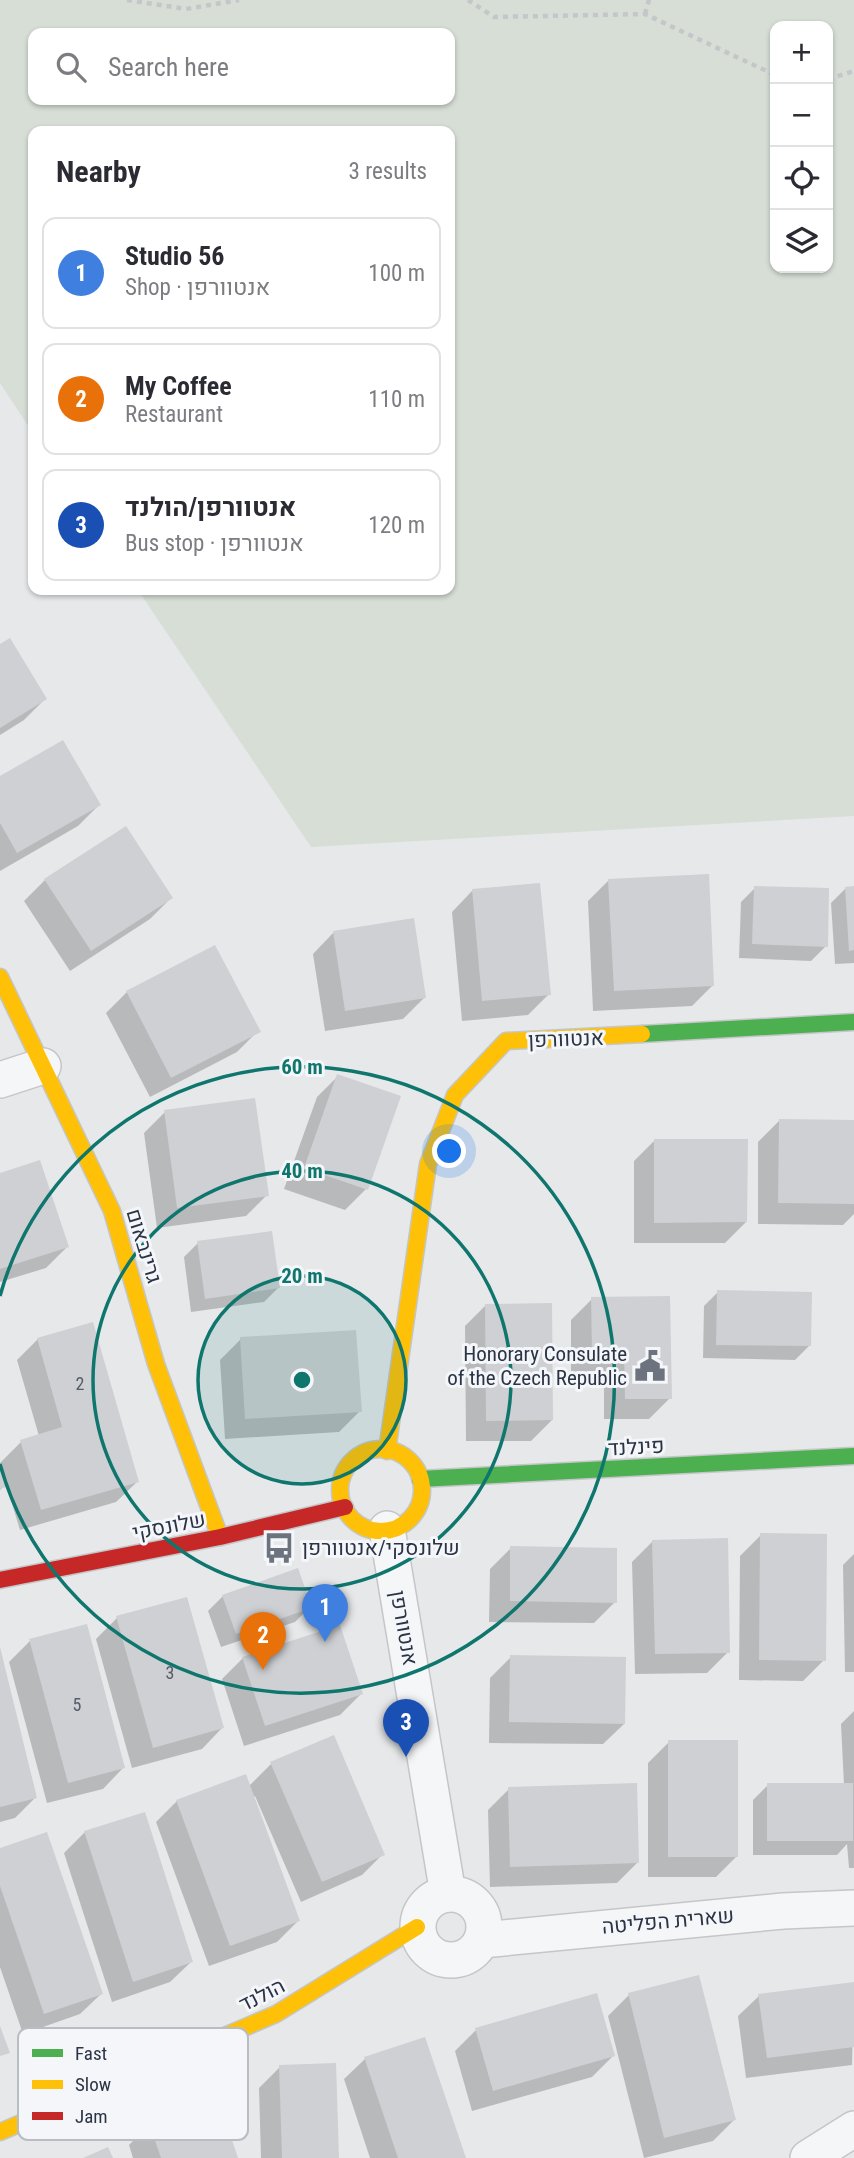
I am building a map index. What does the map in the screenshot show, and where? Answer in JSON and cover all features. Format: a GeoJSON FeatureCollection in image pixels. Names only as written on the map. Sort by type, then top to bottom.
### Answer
{"type":"FeatureCollection","features":[{"type":"Feature","properties":{"kind":"street","name":"גרינבאום"},"geometry":{"type":"LineString","coordinates":[[0,977],[112,1211],[156,1364],[220,1537]]}},
{"type":"Feature","properties":{"kind":"street","name":"אנטוורפן"},"geometry":{"type":"LineString","coordinates":[[387,1451],[428,1164],[455,1095],[506,1041],[854,1022]]}},
{"type":"Feature","properties":{"kind":"street"},"geometry":{"type":"LineString","coordinates":[[0,1080],[43,1066]]}},
{"type":"Feature","properties":{"kind":"street"},"geometry":{"type":"LineString","coordinates":[[374,1449],[399,1452],[409,1458],[417,1468],[420,1479],[424,1493],[416,1513],[401,1528],[374,1531],[361,1527],[351,1519],[340,1495],[340,1483],[352,1460],[374,1449]]}},
{"type":"Feature","properties":{"kind":"street","name":"פינלנד"},"geometry":{"type":"LineString","coordinates":[[420,1479],[854,1456]]}},
{"type":"Feature","properties":{"kind":"street","name":"שלונסקי"},"geometry":{"type":"LineString","coordinates":[[0,1580],[220,1537],[345,1507]]}},
{"type":"Feature","properties":{"kind":"street","name":"אנטוורפן"},"geometry":{"type":"LineString","coordinates":[[387,1529],[448,1894]]}},
{"type":"Feature","properties":{"kind":"street"},"geometry":{"type":"LineString","coordinates":[[448,1894],[460,1894],[478,1907],[485,1929],[482,1940],[467,1956],[444,1959],[425,1948],[417,1927],[423,1908],[439,1896],[448,1894]]}},
{"type":"Feature","properties":{"kind":"street","name":"שארית הפליטה"},"geometry":{"type":"LineString","coordinates":[[482,1940],[783,1911],[854,1908]]}},
{"type":"Feature","properties":{"kind":"street","name":"הולנד"},"geometry":{"type":"LineString","coordinates":[[243,2028],[276,2014],[417,1927]]}},
{"type":"Feature","properties":{"kind":"street","name":"הולנד"},"geometry":{"type":"LineString","coordinates":[[0,2132],[18,2124]]}},
{"type":"Feature","properties":{"kind":"street"},"geometry":{"type":"LineString","coordinates":[[808,2158],[854,2129]]}},
{"type":"Feature","properties":{"kind":"path"},"geometry":{"type":"LineString","coordinates":[[127,0],[187,9],[239,0]]}},
{"type":"Feature","properties":{"kind":"path"},"geometry":{"type":"LineString","coordinates":[[468,0],[494,17],[645,14],[770,73]]}},
{"type":"Feature","properties":{"kind":"path"},"geometry":{"type":"LineString","coordinates":[[645,14],[649,0]]}},
{"type":"Feature","properties":{"kind":"path"},"geometry":{"type":"LineString","coordinates":[[833,77],[854,71]]}},
{"type":"Feature","properties":{"kind":"shaded area"},"geometry":{"type":"Polygon","coordinates":[[[0,0],[854,0],[854,816],[311,847],[141,595],[455,595],[455,126],[28,126],[28,425],[0,383],[0,0]]]}},
{"type":"Feature","properties":{"kind":"building"},"geometry":{"type":"Polygon","coordinates":[[[10,638],[47,699],[0,728],[0,644],[10,638]]]}},
{"type":"Feature","properties":{"kind":"building"},"geometry":{"type":"Polygon","coordinates":[[[63,740],[101,805],[17,853],[0,823],[0,776],[63,740]]]}},
{"type":"Feature","properties":{"kind":"building"},"geometry":{"type":"Polygon","coordinates":[[[126,826],[173,898],[91,951],[44,879],[126,826]]]}},
{"type":"Feature","properties":{"kind":"building"},"geometry":{"type":"Polygon","coordinates":[[[709,874],[714,986],[614,991],[608,879],[709,874]]]}},
{"type":"Feature","properties":{"kind":"building"},"geometry":{"type":"Polygon","coordinates":[[[540,883],[551,995],[482,1001],[472,889],[540,883]]]}},
{"type":"Feature","properties":{"kind":"building"},"geometry":{"type":"Polygon","coordinates":[[[754,886],[829,888],[828,947],[752,944],[754,886]]]}},
{"type":"Feature","properties":{"kind":"building"},"geometry":{"type":"Polygon","coordinates":[[[854,886],[854,950],[849,951],[845,887],[854,886]]]}},
{"type":"Feature","properties":{"kind":"building"},"geometry":{"type":"Polygon","coordinates":[[[414,918],[426,998],[345,1011],[333,931],[414,918]]]}},
{"type":"Feature","properties":{"kind":"building"},"geometry":{"type":"Polygon","coordinates":[[[215,945],[261,1032],[171,1078],[126,991],[215,945]]]}},
{"type":"Feature","properties":{"kind":"building"},"geometry":{"type":"Polygon","coordinates":[[[337,1074],[401,1096],[368,1190],[304,1168],[337,1074]]]}},
{"type":"Feature","properties":{"kind":"building"},"geometry":{"type":"Polygon","coordinates":[[[255,1098],[269,1196],[177,1208],[164,1110],[255,1098]]]}},
{"type":"Feature","properties":{"kind":"building"},"geometry":{"type":"Polygon","coordinates":[[[779,1119],[854,1120],[854,1204],[778,1203],[779,1119]]]}},
{"type":"Feature","properties":{"kind":"building"},"geometry":{"type":"Polygon","coordinates":[[[654,1139],[748,1139],[747,1222],[654,1223],[654,1139]]]}},
{"type":"Feature","properties":{"kind":"building"},"geometry":{"type":"Polygon","coordinates":[[[40,1160],[69,1247],[0,1269],[0,1173],[40,1160]]]}},
{"type":"Feature","properties":{"kind":"building"},"geometry":{"type":"Polygon","coordinates":[[[272,1231],[280,1288],[205,1299],[197,1241],[272,1231]]]}},
{"type":"Feature","properties":{"kind":"building"},"geometry":{"type":"Polygon","coordinates":[[[717,1290],[812,1292],[811,1346],[716,1345],[717,1290]]]}},
{"type":"Feature","properties":{"kind":"building"},"geometry":{"type":"Polygon","coordinates":[[[670,1296],[672,1399],[625,1399],[624,1351],[592,1352],[591,1297],[670,1296]]]}},
{"type":"Feature","properties":{"kind":"building"},"geometry":{"type":"Polygon","coordinates":[[[552,1303],[553,1420],[486,1421],[485,1304],[552,1303]]]}},
{"type":"Feature","properties":{"kind":"building"},"geometry":{"type":"Polygon","coordinates":[[[93,1322],[139,1482],[41,1510],[20,1440],[62,1427],[37,1338],[93,1322]]]}},
{"type":"Feature","properties":{"kind":"building"},"geometry":{"type":"Polygon","coordinates":[[[356,1330],[362,1412],[245,1419],[240,1337],[356,1330]]]}},
{"type":"Feature","properties":{"kind":"building"},"geometry":{"type":"Polygon","coordinates":[[[0,1470],[6,1487],[0,1489],[0,1470]]]}},
{"type":"Feature","properties":{"kind":"building"},"geometry":{"type":"Polygon","coordinates":[[[760,1533],[827,1534],[826,1661],[759,1660],[760,1533]]]}},
{"type":"Feature","properties":{"kind":"building"},"geometry":{"type":"Polygon","coordinates":[[[728,1538],[730,1653],[655,1654],[652,1540],[728,1538]]]}},
{"type":"Feature","properties":{"kind":"building"},"geometry":{"type":"Polygon","coordinates":[[[510,1546],[617,1548],[617,1603],[510,1601],[510,1546]]]}},
{"type":"Feature","properties":{"kind":"building"},"geometry":{"type":"Polygon","coordinates":[[[298,1568],[312,1608],[236,1634],[222,1595],[298,1568]]]}},
{"type":"Feature","properties":{"kind":"building"},"geometry":{"type":"Polygon","coordinates":[[[187,1597],[224,1728],[153,1748],[116,1616],[187,1597]]]}},
{"type":"Feature","properties":{"kind":"building"},"geometry":{"type":"Polygon","coordinates":[[[87,1624],[125,1768],[68,1783],[29,1639],[87,1624]]]}},
{"type":"Feature","properties":{"kind":"building"},"geometry":{"type":"Polygon","coordinates":[[[340,1625],[363,1694],[265,1726],[242,1657],[340,1625]]]}},
{"type":"Feature","properties":{"kind":"building"},"geometry":{"type":"Polygon","coordinates":[[[0,1647],[37,1798],[0,1807],[0,1647]]]}},
{"type":"Feature","properties":{"kind":"building"},"geometry":{"type":"Polygon","coordinates":[[[510,1655],[626,1657],[625,1724],[509,1722],[510,1655]]]}},
{"type":"Feature","properties":{"kind":"building"},"geometry":{"type":"Polygon","coordinates":[[[334,1735],[385,1855],[322,1882],[270,1762],[334,1735]]]}},
{"type":"Feature","properties":{"kind":"building"},"geometry":{"type":"Polygon","coordinates":[[[668,1740],[738,1740],[738,1857],[668,1857],[668,1740]]]}},
{"type":"Feature","properties":{"kind":"building"},"geometry":{"type":"Polygon","coordinates":[[[246,1774],[300,1921],[230,1946],[176,1800],[246,1774]]]}},
{"type":"Feature","properties":{"kind":"building"},"geometry":{"type":"Polygon","coordinates":[[[637,1783],[639,1863],[510,1867],[508,1787],[637,1783]]]}},
{"type":"Feature","properties":{"kind":"building"},"geometry":{"type":"Polygon","coordinates":[[[767,1783],[853,1783],[853,1841],[767,1841],[767,1783]]]}},
{"type":"Feature","properties":{"kind":"building"},"geometry":{"type":"Polygon","coordinates":[[[145,1812],[193,1962],[133,1982],[84,1831],[145,1812]]]}},
{"type":"Feature","properties":{"kind":"building"},"geometry":{"type":"Polygon","coordinates":[[[47,1832],[103,1994],[44,2014],[0,1886],[0,1848],[47,1832]]]}},
{"type":"Feature","properties":{"kind":"building"},"geometry":{"type":"Polygon","coordinates":[[[699,1975],[736,2120],[664,2138],[628,1993],[699,1975]]]}},
{"type":"Feature","properties":{"kind":"building"},"geometry":{"type":"Polygon","coordinates":[[[854,1982],[854,2047],[767,2058],[758,1994],[854,1982]]]}},
{"type":"Feature","properties":{"kind":"building"},"geometry":{"type":"Polygon","coordinates":[[[597,1993],[615,2056],[493,2091],[475,2028],[597,1993]]]}},
{"type":"Feature","properties":{"kind":"building"},"geometry":{"type":"Polygon","coordinates":[[[0,2026],[10,2053],[0,2056],[0,2026]]]}},
{"type":"Feature","properties":{"kind":"building"},"geometry":{"type":"Polygon","coordinates":[[[425,2037],[466,2158],[398,2158],[364,2057],[425,2037]]]}},
{"type":"Feature","properties":{"kind":"building"},"geometry":{"type":"Polygon","coordinates":[[[336,2063],[339,2158],[282,2158],[279,2065],[336,2063]]]}},
{"type":"Feature","properties":{"kind":"building"},"geometry":{"type":"Polygon","coordinates":[[[155,2140],[232,2140],[238,2158],[161,2158],[155,2140]]]}},
{"type":"Feature","properties":{"kind":"building"},"geometry":{"type":"Polygon","coordinates":[[[108,2147],[113,2158],[83,2158],[108,2147]]]}},
{"type":"Feature","properties":{"kind":"traffic: fast"},"geometry":{"type":"LineString","coordinates":[[642,1034],[854,1022]]}},
{"type":"Feature","properties":{"kind":"traffic: fast"},"geometry":{"type":"LineString","coordinates":[[420,1479],[854,1456]]}},
{"type":"Feature","properties":{"kind":"traffic: slow"},"geometry":{"type":"LineString","coordinates":[[0,977],[112,1211],[156,1364],[220,1537]]}},
{"type":"Feature","properties":{"kind":"traffic: slow"},"geometry":{"type":"LineString","coordinates":[[387,1451],[428,1164],[455,1095],[506,1041],[642,1034]]}},
{"type":"Feature","properties":{"kind":"traffic: slow"},"geometry":{"type":"LineString","coordinates":[[381,1449],[397,1452],[410,1461],[419,1474],[422,1490],[419,1506],[410,1519],[397,1528],[381,1531],[365,1528],[352,1519],[343,1506],[340,1490],[343,1474],[352,1461],[365,1452],[381,1449]]}},
{"type":"Feature","properties":{"kind":"traffic: slow"},"geometry":{"type":"LineString","coordinates":[[243,2028],[276,2014],[417,1927]]}},
{"type":"Feature","properties":{"kind":"traffic: slow"},"geometry":{"type":"LineString","coordinates":[[0,2132],[18,2124]]}},
{"type":"Feature","properties":{"kind":"traffic: jam"},"geometry":{"type":"LineString","coordinates":[[0,1580],[220,1537],[345,1507]]}},
{"type":"Feature","properties":{"kind":"place","name":"Honorary Consulate of the Czech Republic"},"geometry":{"type":"Point","coordinates":[650,1366]}},
{"type":"Feature","properties":{"kind":"place","name":"שלונסקי/אנטוורפן"},"geometry":{"type":"Point","coordinates":[279,1548]}},
{"type":"Feature","properties":{"kind":"place","name":"Studio 56"},"geometry":{"type":"Point","coordinates":[325,1642]}},
{"type":"Feature","properties":{"kind":"place","name":"My Coffee"},"geometry":{"type":"Point","coordinates":[263,1670]}},
{"type":"Feature","properties":{"kind":"place","name":"אנטוורפן/הולנד"},"geometry":{"type":"Point","coordinates":[406,1757]}}]}
